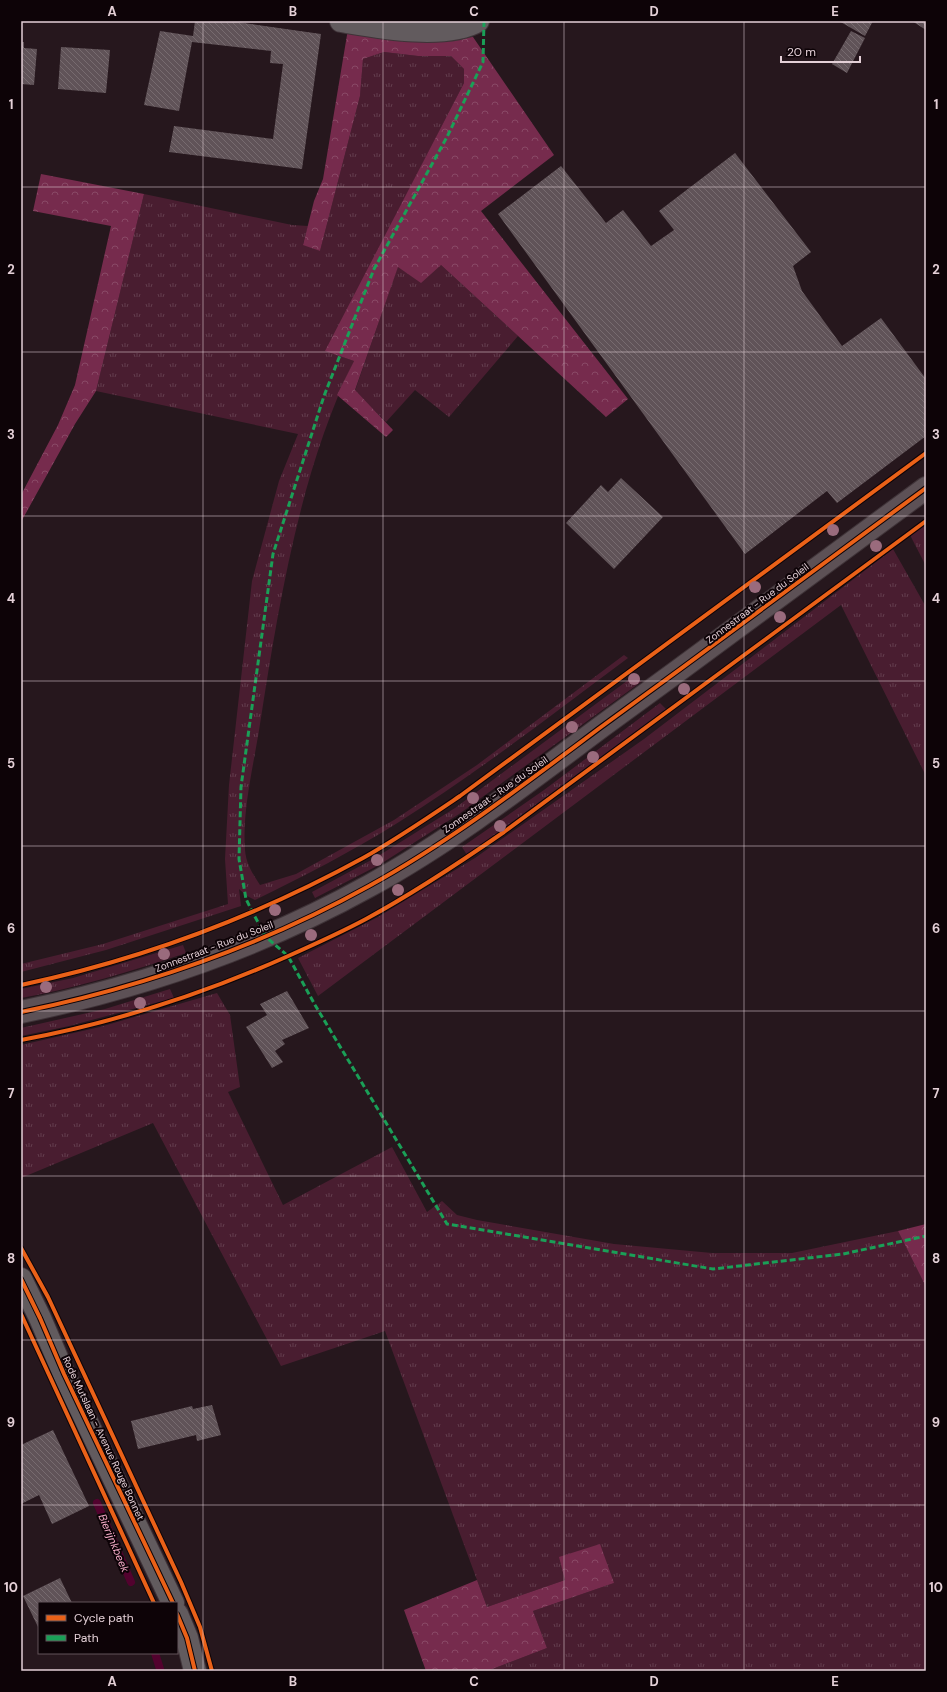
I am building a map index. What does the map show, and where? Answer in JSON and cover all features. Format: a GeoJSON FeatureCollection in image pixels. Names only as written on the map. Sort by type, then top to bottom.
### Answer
{"type":"FeatureCollection","features":[{"type":"Feature","properties":{"kind":"main road","name":"Zonnestraat - Rue du Soleil"},"geometry":{"type":"LineString","coordinates":[[21,1012],[76,1000],[116,989],[200,962],[266,937],[369,886],[418,857],[503,800],[926,488]]}},
{"type":"Feature","properties":{"kind":"street"},"geometry":{"type":"LineString","coordinates":[[340,21],[424,31],[451,30],[469,26],[478,21]]}},
{"type":"Feature","properties":{"kind":"street","name":"Rode Mutslaan - Avenue Rouge Bonnet"},"geometry":{"type":"LineString","coordinates":[[21,1279],[40,1318],[64,1374],[173,1602]]}},
{"type":"Feature","properties":{"kind":"street"},"geometry":{"type":"LineString","coordinates":[[178,1616],[187,1638],[195,1671]]}},
{"type":"Feature","properties":{"kind":"green space"},"geometry":{"type":"Polygon","coordinates":[[[348,29],[422,40],[473,37],[554,155],[481,211],[628,399],[606,417],[441,265],[421,283],[398,267],[355,390],[393,430],[386,437],[337,395],[354,361],[325,351],[464,83],[464,69],[451,56],[418,56],[384,52],[363,59],[360,96],[320,251],[303,245],[314,201],[323,179],[348,29]]]}},
{"type":"Feature","properties":{"kind":"green space"},"geometry":{"type":"Polygon","coordinates":[[[384,52],[418,56],[451,56],[464,69],[464,83],[326,351],[354,361],[335,403],[319,447],[294,538],[284,585],[249,787],[245,819],[245,850],[248,864],[252,873],[260,885],[296,874],[394,820],[477,765],[624,655],[628,658],[458,783],[399,822],[310,872],[255,900],[247,896],[239,889],[241,906],[106,950],[21,972],[21,964],[103,944],[228,904],[225,859],[229,785],[252,581],[279,481],[298,434],[96,391],[144,194],[292,225],[308,226],[303,244],[320,251],[360,96],[363,59],[384,52]]]}},
{"type":"Feature","properties":{"kind":"green space"},"geometry":{"type":"Polygon","coordinates":[[[41,174],[144,194],[96,391],[75,424],[21,522],[21,495],[58,425],[75,385],[111,226],[33,211],[41,174]]]}},
{"type":"Feature","properties":{"kind":"green space"},"geometry":{"type":"Polygon","coordinates":[[[441,265],[518,336],[449,417],[415,390],[386,422],[355,391],[398,266],[441,265]]]}},
{"type":"Feature","properties":{"kind":"green space"},"geometry":{"type":"Polygon","coordinates":[[[926,524],[926,566],[910,535],[926,524]]]}},
{"type":"Feature","properties":{"kind":"green space"},"geometry":{"type":"Polygon","coordinates":[[[893,549],[926,607],[926,776],[841,605],[318,996],[298,958],[378,917],[475,858],[644,739],[893,549]]]}},
{"type":"Feature","properties":{"kind":"green space"},"geometry":{"type":"Polygon","coordinates":[[[635,675],[641,682],[459,814],[379,865],[315,898],[312,892],[375,858],[455,808],[635,675]]]}},
{"type":"Feature","properties":{"kind":"green space"},"geometry":{"type":"Polygon","coordinates":[[[660,703],[666,709],[467,855],[462,847],[544,790],[660,703]]]}},
{"type":"Feature","properties":{"kind":"green space"},"geometry":{"type":"Polygon","coordinates":[[[183,945],[186,953],[166,960],[84,984],[21,998],[21,989],[73,978],[183,945]]]}},
{"type":"Feature","properties":{"kind":"green space"},"geometry":{"type":"Polygon","coordinates":[[[170,989],[174,998],[69,1026],[21,1036],[21,1028],[105,1009],[170,989]]]}},
{"type":"Feature","properties":{"kind":"green space"},"geometry":{"type":"Polygon","coordinates":[[[217,993],[230,1015],[240,1087],[228,1092],[283,1205],[392,1147],[427,1212],[442,1201],[457,1215],[477,1220],[614,1244],[712,1253],[792,1253],[898,1231],[926,1287],[926,1671],[487,1671],[547,1648],[533,1611],[614,1583],[565,1580],[487,1607],[385,1331],[281,1366],[153,1123],[21,1178],[21,1045],[100,1027],[217,993]]]}},
{"type":"Feature","properties":{"kind":"green space"},"geometry":{"type":"Polygon","coordinates":[[[926,1224],[926,1287],[898,1231],[926,1224]]]}},
{"type":"Feature","properties":{"kind":"green space"},"geometry":{"type":"Polygon","coordinates":[[[600,1544],[614,1583],[533,1611],[547,1648],[487,1671],[426,1671],[404,1610],[477,1580],[487,1607],[565,1580],[559,1557],[600,1544]]]}},
{"type":"Feature","properties":{"kind":"building"},"geometry":{"type":"Polygon","coordinates":[[[195,21],[230,21],[321,34],[302,169],[169,152],[174,126],[273,139],[283,64],[270,63],[271,51],[192,42],[179,111],[144,105],[160,31],[193,36],[195,21]]]}},
{"type":"Feature","properties":{"kind":"building"},"geometry":{"type":"Polygon","coordinates":[[[839,21],[873,21],[865,36],[839,21]]]}},
{"type":"Feature","properties":{"kind":"building"},"geometry":{"type":"Polygon","coordinates":[[[912,21],[926,21],[926,30],[912,21]]]}},
{"type":"Feature","properties":{"kind":"building"},"geometry":{"type":"Polygon","coordinates":[[[851,31],[865,38],[847,73],[832,64],[851,31]]]}},
{"type":"Feature","properties":{"kind":"building"},"geometry":{"type":"Polygon","coordinates":[[[21,42],[24,42],[24,48],[37,49],[34,85],[21,84],[21,42]]]}},
{"type":"Feature","properties":{"kind":"building"},"geometry":{"type":"Polygon","coordinates":[[[61,47],[110,50],[106,93],[58,89],[61,47]]]}},
{"type":"Feature","properties":{"kind":"building"},"geometry":{"type":"Polygon","coordinates":[[[735,153],[811,252],[793,266],[802,291],[842,346],[881,318],[926,379],[926,436],[837,503],[827,491],[745,554],[498,214],[561,166],[606,223],[623,210],[651,246],[674,230],[659,211],[735,153]]]}},
{"type":"Feature","properties":{"kind":"building"},"geometry":{"type":"Polygon","coordinates":[[[621,478],[663,517],[614,569],[566,523],[601,485],[608,492],[621,478]]]}},
{"type":"Feature","properties":{"kind":"building"},"geometry":{"type":"Polygon","coordinates":[[[287,991],[309,1028],[282,1040],[285,1044],[275,1051],[283,1062],[272,1068],[246,1027],[267,1015],[260,1004],[287,991]]]}},
{"type":"Feature","properties":{"kind":"building"},"geometry":{"type":"Polygon","coordinates":[[[212,1405],[221,1435],[197,1441],[196,1435],[138,1449],[131,1421],[192,1406],[193,1409],[212,1405]]]}},
{"type":"Feature","properties":{"kind":"building"},"geometry":{"type":"Polygon","coordinates":[[[53,1430],[89,1506],[52,1524],[39,1495],[21,1504],[21,1445],[53,1430]]]}},
{"type":"Feature","properties":{"kind":"building"},"geometry":{"type":"Polygon","coordinates":[[[60,1578],[72,1602],[38,1602],[38,1627],[23,1596],[60,1578]]]}},
{"type":"Feature","properties":{"kind":"waterway","name":"Bierijnkbeek"},"geometry":{"type":"LineString","coordinates":[[97,1503],[131,1582]]}},
{"type":"Feature","properties":{"kind":"waterway","name":"Bierijnkbeek"},"geometry":{"type":"LineString","coordinates":[[155,1654],[160,1669]]}},
{"type":"Feature","properties":{"kind":"marked path"},"geometry":{"type":"LineString","coordinates":[[484,21],[483,62],[447,137],[374,269],[324,396],[273,554],[241,787],[239,859],[246,899],[266,937],[288,956],[315,1005],[447,1224],[713,1269],[843,1254],[926,1236]]}},
{"type":"Feature","properties":{"kind":"cycle path"},"geometry":{"type":"LineString","coordinates":[[21,985],[110,963],[197,934],[282,899],[376,851],[460,796],[926,453]]}},
{"type":"Feature","properties":{"kind":"cycle path"},"geometry":{"type":"LineString","coordinates":[[21,1012],[66,1002],[156,977],[243,946],[328,908],[399,869],[488,811],[926,488]]}},
{"type":"Feature","properties":{"kind":"cycle path"},"geometry":{"type":"LineString","coordinates":[[21,1040],[123,1016],[222,984],[286,957],[346,929],[384,909],[504,832],[926,521]]}},
{"type":"Feature","properties":{"kind":"cycle path"},"geometry":{"type":"LineString","coordinates":[[21,1248],[48,1297],[181,1582],[200,1627],[212,1671]]}},
{"type":"Feature","properties":{"kind":"cycle path"},"geometry":{"type":"LineString","coordinates":[[21,1279],[40,1318],[64,1374],[173,1602]]}},
{"type":"Feature","properties":{"kind":"cycle path"},"geometry":{"type":"LineString","coordinates":[[21,1314],[154,1602]]}},
{"type":"Feature","properties":{"kind":"cycle path"},"geometry":{"type":"LineString","coordinates":[[178,1616],[187,1638],[195,1671]]}}]}
